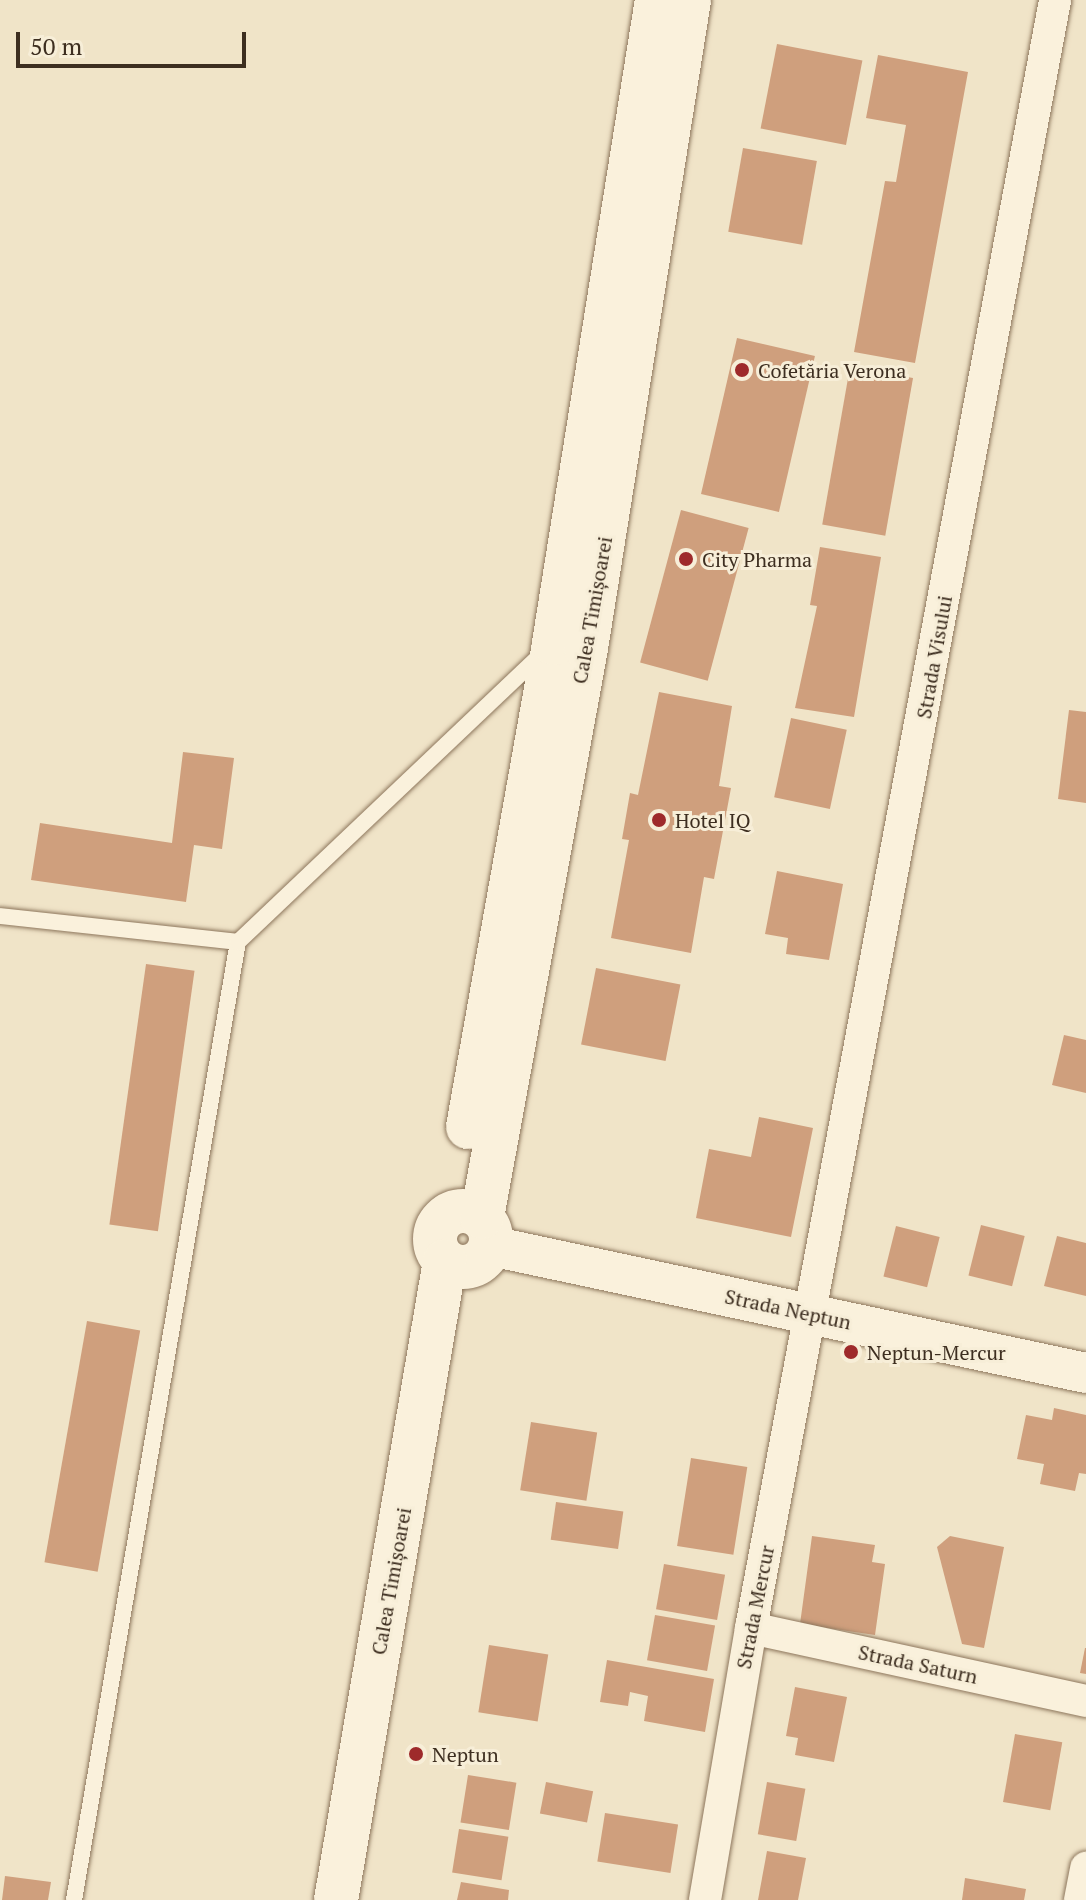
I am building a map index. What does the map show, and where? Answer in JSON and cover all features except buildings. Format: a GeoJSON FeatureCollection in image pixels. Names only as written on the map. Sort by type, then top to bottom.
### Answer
{"type":"FeatureCollection","features":[{"type":"Feature","properties":{"kind":"main road","name":"Calea Timișoarei"},"geometry":{"type":"LineString","coordinates":[[366,1900],[469,1240],[554,643],[657,0]]}},
{"type":"Feature","properties":{"kind":"main road","name":"Calea Timișoarei"},"geometry":{"type":"LineString","coordinates":[[336,1900],[586,648],[689,0]]}},
{"type":"Feature","properties":{"kind":"street","name":"Strada Visului"},"geometry":{"type":"LineString","coordinates":[[813,1315],[1055,0]]}},
{"type":"Feature","properties":{"kind":"street","name":"Strada Neptun"},"geometry":{"type":"LineString","coordinates":[[469,1240],[1086,1373]]}},
{"type":"Feature","properties":{"kind":"street","name":"Strada Mercur"},"geometry":{"type":"LineString","coordinates":[[705,1900],[751,1628],[813,1315]]}},
{"type":"Feature","properties":{"kind":"street","name":"Strada Saturn"},"geometry":{"type":"LineString","coordinates":[[751,1628],[1086,1701]]}},
{"type":"Feature","properties":{"kind":"street"},"geometry":{"type":"LineString","coordinates":[[1080,1900],[1086,1868]]}},
{"type":"Feature","properties":{"kind":"lane"},"geometry":{"type":"LineString","coordinates":[[74,1900],[238,942],[554,643]]}},
{"type":"Feature","properties":{"kind":"lane"},"geometry":{"type":"LineString","coordinates":[[0,916],[238,942]]}},
{"type":"Feature","properties":{"kind":"place","name":"Cofetăria Verona"},"geometry":{"type":"Point","coordinates":[742,370]}},
{"type":"Feature","properties":{"kind":"place","name":"City Pharma"},"geometry":{"type":"Point","coordinates":[686,559]}},
{"type":"Feature","properties":{"kind":"place","name":"Hotel IQ"},"geometry":{"type":"Point","coordinates":[659,820]}},
{"type":"Feature","properties":{"kind":"place","name":"Neptun-Mercur"},"geometry":{"type":"Point","coordinates":[851,1352]}},
{"type":"Feature","properties":{"kind":"place","name":"Neptun"},"geometry":{"type":"Point","coordinates":[416,1754]}}]}
